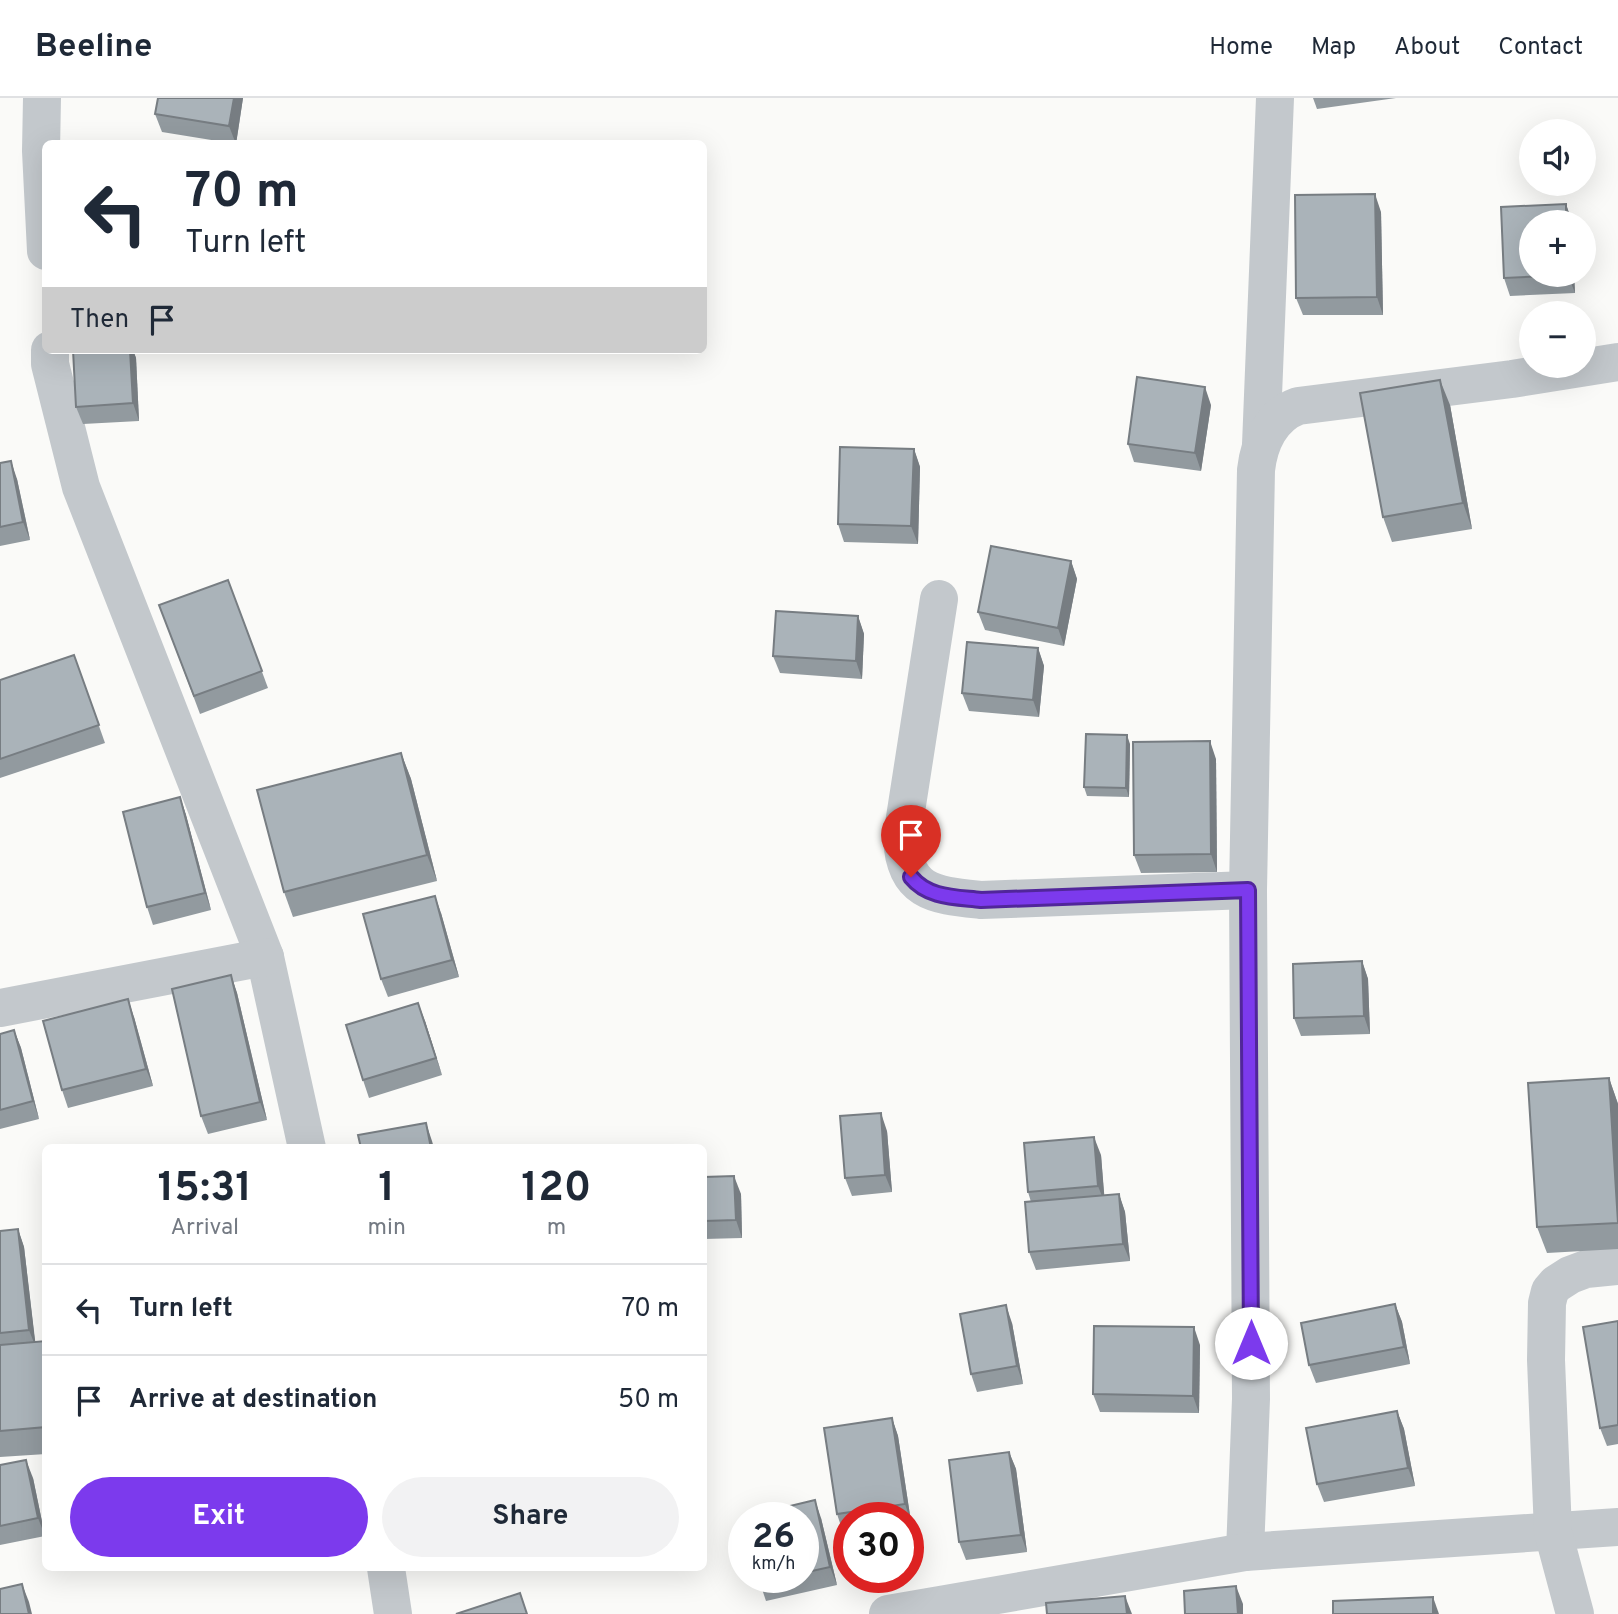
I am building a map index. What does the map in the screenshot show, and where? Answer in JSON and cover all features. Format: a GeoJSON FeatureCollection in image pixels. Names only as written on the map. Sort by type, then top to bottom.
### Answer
{"type":"FeatureCollection","features":[{"type":"Feature","properties":{"kind":"street"},"geometry":{"type":"LineString","coordinates":[[42,98],[43,140]]}},
{"type":"Feature","properties":{"kind":"street"},"geometry":{"type":"LineString","coordinates":[[1245,1552],[1251,1399],[1248,890],[1256,470],[1261,445],[1275,98]]}},
{"type":"Feature","properties":{"kind":"street"},"geometry":{"type":"LineString","coordinates":[[50,354],[50,364],[81,487],[265,957],[306,1144]]}},
{"type":"Feature","properties":{"kind":"street"},"geometry":{"type":"LineString","coordinates":[[1261,445],[1279,416],[1298,406],[1512,379],[1618,362]]}},
{"type":"Feature","properties":{"kind":"street"},"geometry":{"type":"LineString","coordinates":[[939,599],[902,837],[906,868],[919,886],[938,895],[981,900],[1248,890]]}},
{"type":"Feature","properties":{"kind":"street"},"geometry":{"type":"LineString","coordinates":[[0,1008],[265,957]]}},
{"type":"Feature","properties":{"kind":"street"},"geometry":{"type":"LineString","coordinates":[[1575,1614],[1553,1532],[1546,1360],[1547,1303],[1550,1291],[1570,1275],[1586,1269],[1618,1266]]}},
{"type":"Feature","properties":{"kind":"street"},"geometry":{"type":"LineString","coordinates":[[888,1614],[1245,1552],[1618,1527]]}},
{"type":"Feature","properties":{"kind":"street"},"geometry":{"type":"LineString","coordinates":[[386,1571],[393,1614]]}},
{"type":"Feature","properties":{"kind":"building"},"geometry":{"type":"Polygon","coordinates":[[[158,98],[234,98],[229,126],[155,114],[158,98]]]}},
{"type":"Feature","properties":{"kind":"building"},"geometry":{"type":"Polygon","coordinates":[[[1375,194],[1377,297],[1296,298],[1295,195],[1375,194]]]}},
{"type":"Feature","properties":{"kind":"building"},"geometry":{"type":"Polygon","coordinates":[[[1566,204],[1566,210],[1519,210],[1519,277],[1504,278],[1501,207],[1566,204]]]}},
{"type":"Feature","properties":{"kind":"building"},"geometry":{"type":"Polygon","coordinates":[[[73,354],[130,354],[133,403],[76,407],[73,354]]]}},
{"type":"Feature","properties":{"kind":"building"},"geometry":{"type":"Polygon","coordinates":[[[1137,377],[1205,387],[1195,453],[1128,444],[1137,377]]]}},
{"type":"Feature","properties":{"kind":"building"},"geometry":{"type":"Polygon","coordinates":[[[1440,380],[1463,503],[1383,517],[1360,393],[1440,380]]]}},
{"type":"Feature","properties":{"kind":"building"},"geometry":{"type":"Polygon","coordinates":[[[840,447],[914,449],[911,526],[838,524],[840,447]]]}},
{"type":"Feature","properties":{"kind":"building"},"geometry":{"type":"Polygon","coordinates":[[[11,461],[23,522],[0,527],[0,463],[11,461]]]}},
{"type":"Feature","properties":{"kind":"building"},"geometry":{"type":"Polygon","coordinates":[[[991,546],[1071,561],[1058,628],[978,612],[991,546]]]}},
{"type":"Feature","properties":{"kind":"building"},"geometry":{"type":"Polygon","coordinates":[[[228,580],[262,671],[194,696],[159,605],[228,580]]]}},
{"type":"Feature","properties":{"kind":"building"},"geometry":{"type":"Polygon","coordinates":[[[776,611],[858,616],[856,661],[773,656],[776,611]]]}},
{"type":"Feature","properties":{"kind":"building"},"geometry":{"type":"Polygon","coordinates":[[[967,642],[1038,648],[1033,700],[962,693],[967,642]]]}},
{"type":"Feature","properties":{"kind":"building"},"geometry":{"type":"Polygon","coordinates":[[[74,655],[99,725],[0,759],[0,680],[74,655]]]}},
{"type":"Feature","properties":{"kind":"building"},"geometry":{"type":"Polygon","coordinates":[[[1086,734],[1127,735],[1126,788],[1084,787],[1086,734]]]}},
{"type":"Feature","properties":{"kind":"building"},"geometry":{"type":"Polygon","coordinates":[[[1210,741],[1211,854],[1134,855],[1133,742],[1210,741]]]}},
{"type":"Feature","properties":{"kind":"building"},"geometry":{"type":"Polygon","coordinates":[[[401,753],[427,855],[284,892],[257,790],[401,753]]]}},
{"type":"Feature","properties":{"kind":"building"},"geometry":{"type":"Polygon","coordinates":[[[180,797],[205,893],[147,907],[123,812],[180,797]]]}},
{"type":"Feature","properties":{"kind":"building"},"geometry":{"type":"Polygon","coordinates":[[[435,896],[452,960],[381,979],[363,914],[435,896]]]}},
{"type":"Feature","properties":{"kind":"building"},"geometry":{"type":"Polygon","coordinates":[[[1362,961],[1364,1016],[1294,1018],[1293,964],[1362,961]]]}},
{"type":"Feature","properties":{"kind":"building"},"geometry":{"type":"Polygon","coordinates":[[[231,975],[260,1102],[201,1116],[172,989],[231,975]]]}},
{"type":"Feature","properties":{"kind":"building"},"geometry":{"type":"Polygon","coordinates":[[[128,999],[146,1069],[62,1090],[43,1021],[128,999]]]}},
{"type":"Feature","properties":{"kind":"building"},"geometry":{"type":"Polygon","coordinates":[[[418,1003],[436,1058],[363,1080],[346,1025],[418,1003]]]}},
{"type":"Feature","properties":{"kind":"building"},"geometry":{"type":"Polygon","coordinates":[[[14,1030],[33,1101],[0,1110],[0,1034],[14,1030]]]}},
{"type":"Feature","properties":{"kind":"building"},"geometry":{"type":"Polygon","coordinates":[[[1609,1078],[1618,1223],[1537,1227],[1528,1083],[1609,1078]]]}},
{"type":"Feature","properties":{"kind":"building"},"geometry":{"type":"Polygon","coordinates":[[[881,1113],[885,1175],[845,1178],[840,1116],[881,1113]]]}},
{"type":"Feature","properties":{"kind":"building"},"geometry":{"type":"Polygon","coordinates":[[[426,1123],[430,1144],[360,1144],[358,1135],[426,1123]]]}},
{"type":"Feature","properties":{"kind":"building"},"geometry":{"type":"Polygon","coordinates":[[[1094,1137],[1098,1186],[1028,1192],[1024,1143],[1094,1137]]]}},
{"type":"Feature","properties":{"kind":"building"},"geometry":{"type":"Polygon","coordinates":[[[734,1176],[736,1220],[707,1221],[707,1177],[734,1176]]]}},
{"type":"Feature","properties":{"kind":"building"},"geometry":{"type":"Polygon","coordinates":[[[1119,1194],[1123,1244],[1029,1252],[1025,1202],[1119,1194]]]}},
{"type":"Feature","properties":{"kind":"building"},"geometry":{"type":"Polygon","coordinates":[[[18,1229],[29,1330],[0,1333],[0,1231],[18,1229]]]}},
{"type":"Feature","properties":{"kind":"building"},"geometry":{"type":"Polygon","coordinates":[[[1395,1304],[1404,1347],[1309,1365],[1301,1323],[1395,1304]]]}},
{"type":"Feature","properties":{"kind":"building"},"geometry":{"type":"Polygon","coordinates":[[[1006,1305],[1017,1366],[971,1374],[960,1314],[1006,1305]]]}},
{"type":"Feature","properties":{"kind":"building"},"geometry":{"type":"Polygon","coordinates":[[[1618,1321],[1618,1425],[1600,1428],[1583,1327],[1618,1321]]]}},
{"type":"Feature","properties":{"kind":"building"},"geometry":{"type":"Polygon","coordinates":[[[1094,1326],[1194,1327],[1193,1396],[1093,1394],[1094,1326]]]}},
{"type":"Feature","properties":{"kind":"building"},"geometry":{"type":"Polygon","coordinates":[[[42,1341],[42,1427],[0,1431],[0,1345],[42,1341]]]}},
{"type":"Feature","properties":{"kind":"building"},"geometry":{"type":"Polygon","coordinates":[[[1397,1411],[1408,1468],[1317,1484],[1306,1428],[1397,1411]]]}},
{"type":"Feature","properties":{"kind":"building"},"geometry":{"type":"Polygon","coordinates":[[[892,1418],[905,1502],[835,1502],[824,1428],[892,1418]]]}},
{"type":"Feature","properties":{"kind":"building"},"geometry":{"type":"Polygon","coordinates":[[[1009,1452],[1021,1535],[959,1542],[949,1460],[1009,1452]]]}},
{"type":"Feature","properties":{"kind":"building"},"geometry":{"type":"Polygon","coordinates":[[[26,1460],[38,1518],[0,1526],[0,1465],[26,1460]]]}},
{"type":"Feature","properties":{"kind":"building"},"geometry":{"type":"Polygon","coordinates":[[[819,1518],[830,1567],[819,1569],[819,1518]]]}},
{"type":"Feature","properties":{"kind":"building"},"geometry":{"type":"Polygon","coordinates":[[[22,1584],[29,1614],[0,1614],[0,1589],[22,1584]]]}},
{"type":"Feature","properties":{"kind":"building"},"geometry":{"type":"Polygon","coordinates":[[[1236,1586],[1238,1614],[1185,1614],[1184,1591],[1236,1586]]]}},
{"type":"Feature","properties":{"kind":"building"},"geometry":{"type":"Polygon","coordinates":[[[520,1593],[527,1614],[456,1614],[520,1593]]]}},
{"type":"Feature","properties":{"kind":"building"},"geometry":{"type":"Polygon","coordinates":[[[1125,1596],[1127,1614],[1047,1614],[1046,1603],[1125,1596]]]}},
{"type":"Feature","properties":{"kind":"building"},"geometry":{"type":"Polygon","coordinates":[[[1433,1597],[1433,1614],[1333,1614],[1333,1601],[1433,1597]]]}},
{"type":"Feature","properties":{"kind":"route"},"geometry":{"type":"LineString","coordinates":[[911,877],[919,886],[938,895],[981,900],[1248,890],[1251,1343]]}}]}
